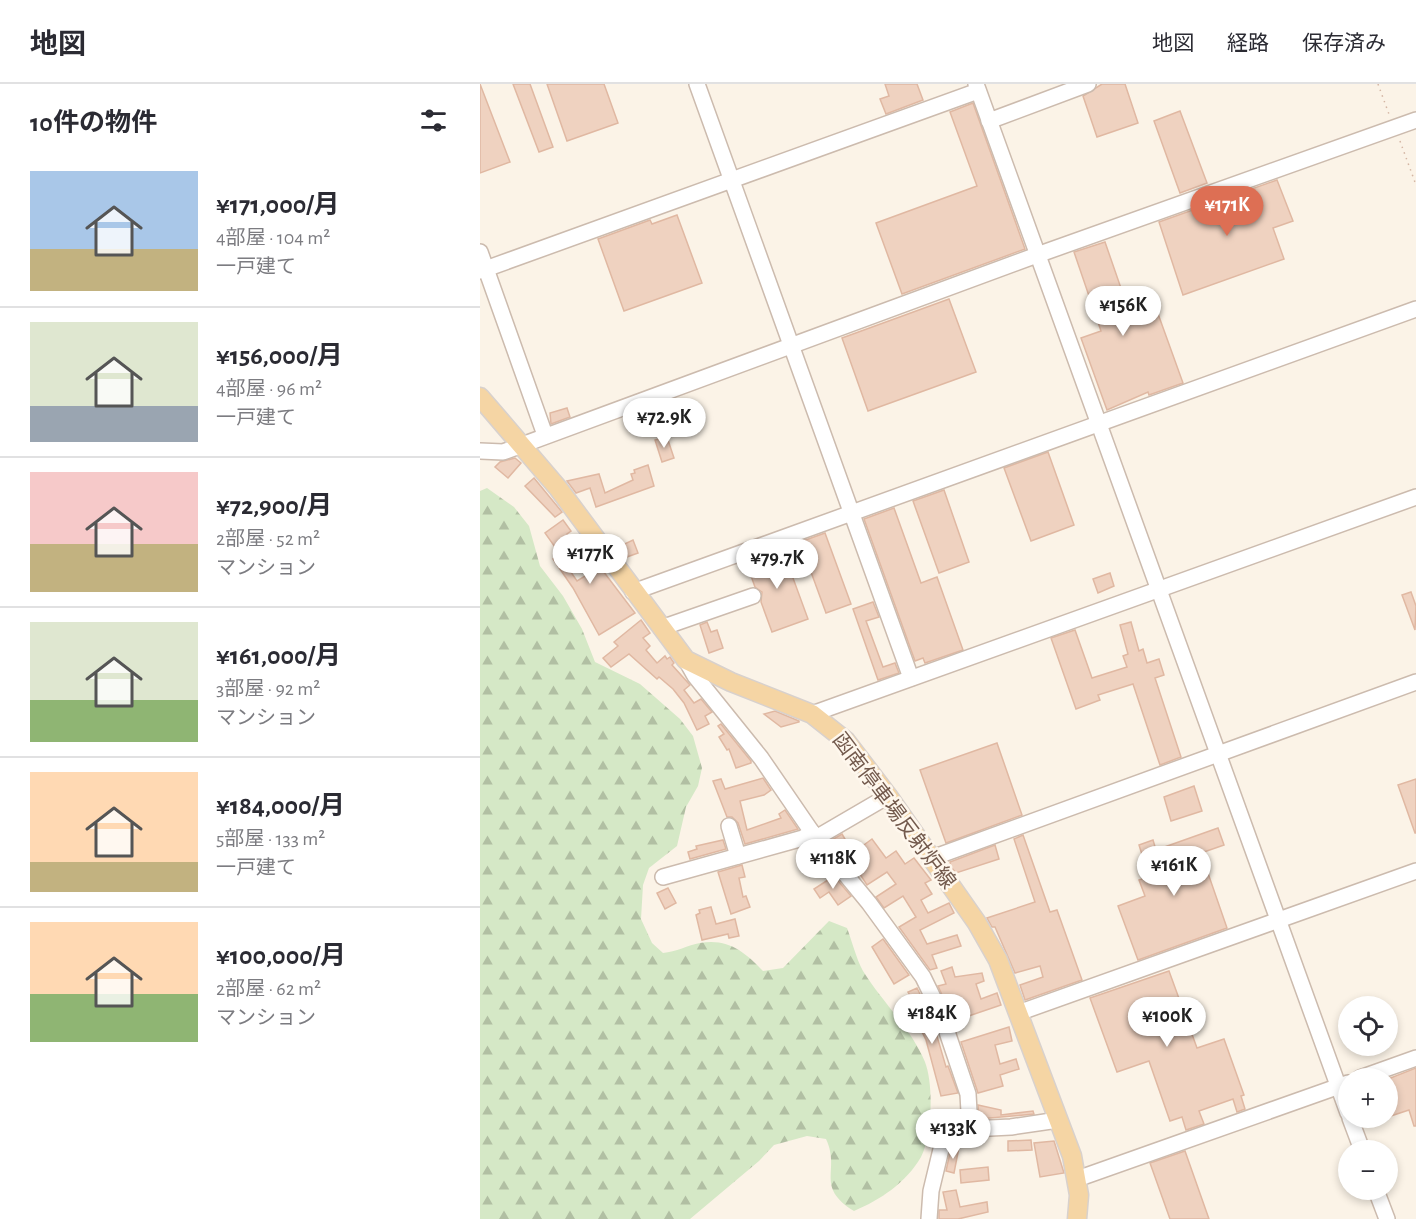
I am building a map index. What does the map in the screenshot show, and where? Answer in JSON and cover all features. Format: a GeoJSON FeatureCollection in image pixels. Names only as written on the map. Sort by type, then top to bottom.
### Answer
{"type":"FeatureCollection","features":[{"type":"Feature","properties":{"kind":"main road","name":"函南停車場反射炉線"},"geometry":{"type":"LineString","coordinates":[[480,398],[558,488],[633,592],[686,660],[731,682],[812,714],[846,741],[888,796],[986,937],[998,960],[1058,1120],[1077,1179],[1077,1219]]}},
{"type":"Feature","properties":{"kind":"street"},"geometry":{"type":"LineString","coordinates":[[697,84],[912,678]]}},
{"type":"Feature","properties":{"kind":"street"},"geometry":{"type":"LineString","coordinates":[[989,121],[1088,84]]}},
{"type":"Feature","properties":{"kind":"street"},"geometry":{"type":"LineString","coordinates":[[483,270],[977,87],[1279,921],[1338,1069]]}},
{"type":"Feature","properties":{"kind":"street"},"geometry":{"type":"LineString","coordinates":[[480,451],[499,453],[524,448],[544,435],[1394,126],[1416,120]]}},
{"type":"Feature","properties":{"kind":"street"},"geometry":{"type":"LineString","coordinates":[[480,252],[483,270],[544,435]]}},
{"type":"Feature","properties":{"kind":"street"},"geometry":{"type":"LineString","coordinates":[[633,592],[1416,309]]}},
{"type":"Feature","properties":{"kind":"street"},"geometry":{"type":"LineString","coordinates":[[812,714],[1416,497]]}},
{"type":"Feature","properties":{"kind":"street"},"geometry":{"type":"LineString","coordinates":[[661,628],[753,596]]}},
{"type":"Feature","properties":{"kind":"street"},"geometry":{"type":"LineString","coordinates":[[686,660],[695,676],[761,758],[814,835],[869,903],[930,991],[963,1076],[968,1094],[970,1129],[968,1137],[964,1139],[946,1138],[943,1142],[930,1191],[929,1219]]}},
{"type":"Feature","properties":{"kind":"street"},"geometry":{"type":"LineString","coordinates":[[932,858],[1416,682]]}},
{"type":"Feature","properties":{"kind":"street"},"geometry":{"type":"LineString","coordinates":[[663,877],[814,835],[888,796]]}},
{"type":"Feature","properties":{"kind":"street"},"geometry":{"type":"LineString","coordinates":[[729,826],[738,856]]}},
{"type":"Feature","properties":{"kind":"street"},"geometry":{"type":"LineString","coordinates":[[1018,1013],[1416,871]]}},
{"type":"Feature","properties":{"kind":"street"},"geometry":{"type":"LineString","coordinates":[[1388,1068],[1416,1058]]}},
{"type":"Feature","properties":{"kind":"street"},"geometry":{"type":"LineString","coordinates":[[1077,1179],[1338,1086]]}},
{"type":"Feature","properties":{"kind":"street"},"geometry":{"type":"LineString","coordinates":[[970,1129],[1011,1127],[1058,1120]]}},
{"type":"Feature","properties":{"kind":"street"},"geometry":{"type":"LineString","coordinates":[[1380,1200],[1387,1219]]}},
{"type":"Feature","properties":{"kind":"path"},"geometry":{"type":"LineString","coordinates":[[1378,84],[1416,185]]}},
{"type":"Feature","properties":{"kind":"green space"},"geometry":{"type":"Polygon","coordinates":[[[487,488],[514,507],[529,526],[540,566],[563,596],[582,629],[595,662],[640,684],[680,719],[693,736],[702,768],[698,786],[686,807],[677,846],[649,868],[643,885],[641,919],[652,943],[663,953],[700,943],[727,945],[743,952],[763,971],[783,968],[829,921],[847,928],[863,971],[919,1050],[928,1072],[931,1097],[925,1148],[908,1175],[892,1190],[873,1202],[854,1211],[842,1202],[832,1186],[830,1150],[826,1139],[807,1136],[774,1145],[759,1161],[690,1219],[480,1219],[480,491],[487,488]]]}},
{"type":"Feature","properties":{"kind":"building"},"geometry":{"type":"Polygon","coordinates":[[[480,84],[510,162],[480,173],[480,84]]]}},
{"type":"Feature","properties":{"kind":"building"},"geometry":{"type":"Polygon","coordinates":[[[513,84],[530,84],[553,147],[539,152],[513,84]]]}},
{"type":"Feature","properties":{"kind":"building"},"geometry":{"type":"Polygon","coordinates":[[[547,84],[604,84],[618,123],[567,141],[547,84]]]}},
{"type":"Feature","properties":{"kind":"building"},"geometry":{"type":"Polygon","coordinates":[[[885,84],[917,84],[923,100],[886,114],[880,99],[889,96],[885,84]]]}},
{"type":"Feature","properties":{"kind":"building"},"geometry":{"type":"Polygon","coordinates":[[[1102,84],[1125,84],[1138,123],[1097,137],[1083,96],[1102,84]]]}},
{"type":"Feature","properties":{"kind":"building"},"geometry":{"type":"Polygon","coordinates":[[[973,103],[1025,249],[902,294],[876,223],[977,186],[950,112],[973,103]]]}},
{"type":"Feature","properties":{"kind":"building"},"geometry":{"type":"Polygon","coordinates":[[[1180,111],[1207,183],[1180,193],[1154,121],[1180,111]]]}},
{"type":"Feature","properties":{"kind":"building"},"geometry":{"type":"Polygon","coordinates":[[[1277,180],[1293,221],[1273,228],[1284,259],[1183,295],[1159,222],[1277,180]]]}},
{"type":"Feature","properties":{"kind":"building"},"geometry":{"type":"Polygon","coordinates":[[[677,215],[702,283],[624,311],[598,239],[650,220],[652,224],[677,215]]]}},
{"type":"Feature","properties":{"kind":"building"},"geometry":{"type":"Polygon","coordinates":[[[1105,242],[1132,320],[1157,311],[1183,383],[1149,395],[1148,392],[1107,410],[1081,338],[1101,331],[1074,252],[1105,242]]]}},
{"type":"Feature","properties":{"kind":"building"},"geometry":{"type":"Polygon","coordinates":[[[949,299],[976,372],[868,411],[842,338],[949,299]]]}},
{"type":"Feature","properties":{"kind":"building"},"geometry":{"type":"Polygon","coordinates":[[[567,408],[570,417],[551,424],[550,413],[567,408]]]}},
{"type":"Feature","properties":{"kind":"building"},"geometry":{"type":"Polygon","coordinates":[[[667,437],[674,458],[662,462],[655,440],[667,437]]]}},
{"type":"Feature","properties":{"kind":"building"},"geometry":{"type":"Polygon","coordinates":[[[1048,452],[1074,525],[1031,541],[1004,468],[1048,452]]]}},
{"type":"Feature","properties":{"kind":"building"},"geometry":{"type":"Polygon","coordinates":[[[515,458],[521,463],[508,478],[495,467],[500,462],[515,458]]]}},
{"type":"Feature","properties":{"kind":"building"},"geometry":{"type":"Polygon","coordinates":[[[648,465],[654,486],[596,507],[590,488],[576,493],[567,481],[599,474],[605,493],[633,480],[631,474],[635,473],[634,470],[648,465]]]}},
{"type":"Feature","properties":{"kind":"building"},"geometry":{"type":"Polygon","coordinates":[[[534,478],[562,512],[555,517],[525,486],[534,478]]]}},
{"type":"Feature","properties":{"kind":"building"},"geometry":{"type":"Polygon","coordinates":[[[944,490],[969,562],[939,573],[913,501],[944,490]]]}},
{"type":"Feature","properties":{"kind":"building"},"geometry":{"type":"Polygon","coordinates":[[[894,508],[921,583],[937,577],[963,650],[925,663],[923,658],[915,661],[864,519],[894,508]]]}},
{"type":"Feature","properties":{"kind":"building"},"geometry":{"type":"Polygon","coordinates":[[[563,520],[571,531],[567,534],[581,555],[566,565],[577,581],[600,567],[635,613],[599,635],[573,588],[553,559],[560,554],[545,533],[563,520]]]}},
{"type":"Feature","properties":{"kind":"building"},"geometry":{"type":"Polygon","coordinates":[[[825,533],[851,604],[826,613],[800,542],[825,533]]]}},
{"type":"Feature","properties":{"kind":"building"},"geometry":{"type":"Polygon","coordinates":[[[633,540],[638,553],[624,558],[616,548],[633,540]]]}},
{"type":"Feature","properties":{"kind":"building"},"geometry":{"type":"Polygon","coordinates":[[[782,548],[808,619],[772,632],[761,602],[762,592],[755,587],[746,562],[782,548]]]}},
{"type":"Feature","properties":{"kind":"building"},"geometry":{"type":"Polygon","coordinates":[[[1110,573],[1114,586],[1098,593],[1093,579],[1110,573]]]}},
{"type":"Feature","properties":{"kind":"building"},"geometry":{"type":"Polygon","coordinates":[[[1411,592],[1416,606],[1415,630],[1402,595],[1411,592]]]}},
{"type":"Feature","properties":{"kind":"building"},"geometry":{"type":"Polygon","coordinates":[[[873,602],[879,617],[866,621],[883,667],[895,663],[899,673],[878,680],[853,609],[873,602]]]}},
{"type":"Feature","properties":{"kind":"building"},"geometry":{"type":"Polygon","coordinates":[[[641,620],[650,633],[643,638],[650,646],[646,650],[657,663],[665,656],[667,659],[670,657],[674,663],[672,665],[690,685],[684,690],[694,703],[701,699],[712,712],[705,716],[709,724],[697,730],[684,703],[673,689],[659,677],[657,679],[629,654],[611,667],[603,658],[618,646],[614,642],[641,620]]]}},
{"type":"Feature","properties":{"kind":"building"},"geometry":{"type":"Polygon","coordinates":[[[707,622],[711,632],[717,630],[723,648],[709,653],[700,625],[707,622]]]}},
{"type":"Feature","properties":{"kind":"building"},"geometry":{"type":"Polygon","coordinates":[[[1131,622],[1139,651],[1143,649],[1147,663],[1159,659],[1164,675],[1155,678],[1181,757],[1160,765],[1133,684],[1098,695],[1100,700],[1076,709],[1051,638],[1075,630],[1092,678],[1127,667],[1123,656],[1128,654],[1120,625],[1131,622]]]}},
{"type":"Feature","properties":{"kind":"building"},"geometry":{"type":"Polygon","coordinates":[[[775,711],[799,722],[781,727],[764,714],[775,711]]]}},
{"type":"Feature","properties":{"kind":"building"},"geometry":{"type":"Polygon","coordinates":[[[721,724],[751,763],[736,768],[729,749],[727,750],[719,737],[724,734],[718,726],[721,724]]]}},
{"type":"Feature","properties":{"kind":"building"},"geometry":{"type":"Polygon","coordinates":[[[997,743],[1022,815],[946,843],[920,770],[997,743]]]}},
{"type":"Feature","properties":{"kind":"building"},"geometry":{"type":"Polygon","coordinates":[[[763,778],[771,790],[764,795],[740,801],[747,830],[781,818],[779,814],[785,810],[798,829],[745,844],[738,823],[732,817],[727,817],[713,781],[721,779],[725,789],[763,778]]]}},
{"type":"Feature","properties":{"kind":"building"},"geometry":{"type":"Polygon","coordinates":[[[1416,779],[1416,833],[1415,833],[1398,785],[1416,779]]]}},
{"type":"Feature","properties":{"kind":"building"},"geometry":{"type":"Polygon","coordinates":[[[1194,786],[1202,811],[1171,821],[1164,797],[1194,786]]]}},
{"type":"Feature","properties":{"kind":"building"},"geometry":{"type":"Polygon","coordinates":[[[1218,828],[1224,845],[1201,853],[1227,928],[1138,960],[1118,906],[1145,896],[1139,880],[1149,877],[1139,845],[1153,840],[1156,850],[1218,828]]]}},
{"type":"Feature","properties":{"kind":"building"},"geometry":{"type":"Polygon","coordinates":[[[842,834],[853,853],[872,839],[886,858],[896,851],[905,864],[914,858],[931,880],[925,883],[932,894],[921,900],[928,913],[949,903],[954,913],[920,930],[927,944],[957,935],[961,946],[932,955],[937,968],[930,970],[899,927],[916,917],[903,896],[884,908],[876,897],[896,884],[887,872],[867,885],[854,865],[852,867],[830,841],[842,834]]]}},
{"type":"Feature","properties":{"kind":"building"},"geometry":{"type":"Polygon","coordinates":[[[1023,835],[1050,912],[1057,910],[1082,980],[1025,1000],[1020,985],[1043,977],[1040,966],[1015,973],[995,927],[992,927],[987,918],[1035,902],[1014,839],[1023,835]]]}},
{"type":"Feature","properties":{"kind":"building"},"geometry":{"type":"Polygon","coordinates":[[[723,840],[726,849],[690,859],[688,852],[697,849],[696,846],[723,840]]]}},
{"type":"Feature","properties":{"kind":"building"},"geometry":{"type":"Polygon","coordinates":[[[995,845],[999,859],[956,873],[951,867],[950,862],[995,845]]]}},
{"type":"Feature","properties":{"kind":"building"},"geometry":{"type":"Polygon","coordinates":[[[742,865],[745,877],[739,878],[743,897],[746,896],[750,907],[731,914],[718,872],[742,865]]]}},
{"type":"Feature","properties":{"kind":"building"},"geometry":{"type":"Polygon","coordinates":[[[834,876],[851,896],[838,905],[829,892],[820,898],[814,889],[834,876]]]}},
{"type":"Feature","properties":{"kind":"building"},"geometry":{"type":"Polygon","coordinates":[[[668,888],[676,903],[665,909],[657,893],[668,888]]]}},
{"type":"Feature","properties":{"kind":"building"},"geometry":{"type":"Polygon","coordinates":[[[711,907],[716,924],[735,919],[739,936],[729,938],[728,934],[702,940],[696,915],[700,913],[699,910],[711,907]]]}},
{"type":"Feature","properties":{"kind":"building"},"geometry":{"type":"Polygon","coordinates":[[[883,939],[909,975],[894,984],[872,947],[883,939]]]}},
{"type":"Feature","properties":{"kind":"building"},"geometry":{"type":"Polygon","coordinates":[[[952,967],[955,977],[982,973],[984,981],[976,984],[981,999],[997,993],[1001,1005],[954,1021],[938,986],[946,984],[941,971],[952,967]]]}},
{"type":"Feature","properties":{"kind":"building"},"geometry":{"type":"Polygon","coordinates":[[[1169,971],[1197,1048],[1224,1039],[1244,1095],[1241,1096],[1245,1109],[1237,1112],[1233,1099],[1199,1111],[1204,1124],[1186,1130],[1182,1117],[1170,1121],[1149,1061],[1117,1072],[1090,998],[1169,971]]]}},
{"type":"Feature","properties":{"kind":"building"},"geometry":{"type":"Polygon","coordinates":[[[917,988],[925,1004],[919,1006],[927,1021],[932,1019],[946,1067],[948,1066],[958,1093],[941,1096],[926,1040],[921,1030],[915,1032],[913,1027],[918,1025],[905,1003],[912,999],[908,992],[917,988]]]}},
{"type":"Feature","properties":{"kind":"building"},"geometry":{"type":"Polygon","coordinates":[[[1009,1027],[1012,1041],[995,1045],[1000,1064],[1016,1059],[1019,1069],[1000,1075],[1003,1086],[978,1093],[961,1042],[1009,1027]]]}},
{"type":"Feature","properties":{"kind":"building"},"geometry":{"type":"Polygon","coordinates":[[[1416,1068],[1416,1126],[1414,1126],[1409,1110],[1398,1114],[1398,1075],[1416,1068]]]}},
{"type":"Feature","properties":{"kind":"building"},"geometry":{"type":"Polygon","coordinates":[[[978,1105],[1001,1110],[1001,1115],[1033,1111],[1034,1114],[979,1119],[978,1105]]]}},
{"type":"Feature","properties":{"kind":"building"},"geometry":{"type":"Polygon","coordinates":[[[1031,1140],[1032,1150],[1008,1151],[1008,1141],[1031,1140]]]}},
{"type":"Feature","properties":{"kind":"building"},"geometry":{"type":"Polygon","coordinates":[[[1054,1141],[1064,1173],[1040,1177],[1034,1143],[1054,1141]]]}},
{"type":"Feature","properties":{"kind":"building"},"geometry":{"type":"Polygon","coordinates":[[[959,1147],[954,1173],[946,1171],[951,1148],[959,1147]]]}},
{"type":"Feature","properties":{"kind":"building"},"geometry":{"type":"Polygon","coordinates":[[[1185,1151],[1209,1219],[1170,1219],[1150,1163],[1185,1151]]]}},
{"type":"Feature","properties":{"kind":"building"},"geometry":{"type":"Polygon","coordinates":[[[988,1167],[989,1180],[961,1183],[960,1170],[988,1167]]]}},
{"type":"Feature","properties":{"kind":"building"},"geometry":{"type":"Polygon","coordinates":[[[956,1190],[960,1207],[987,1202],[988,1212],[958,1219],[939,1219],[939,1210],[947,1210],[943,1192],[956,1190]]]}}]}
